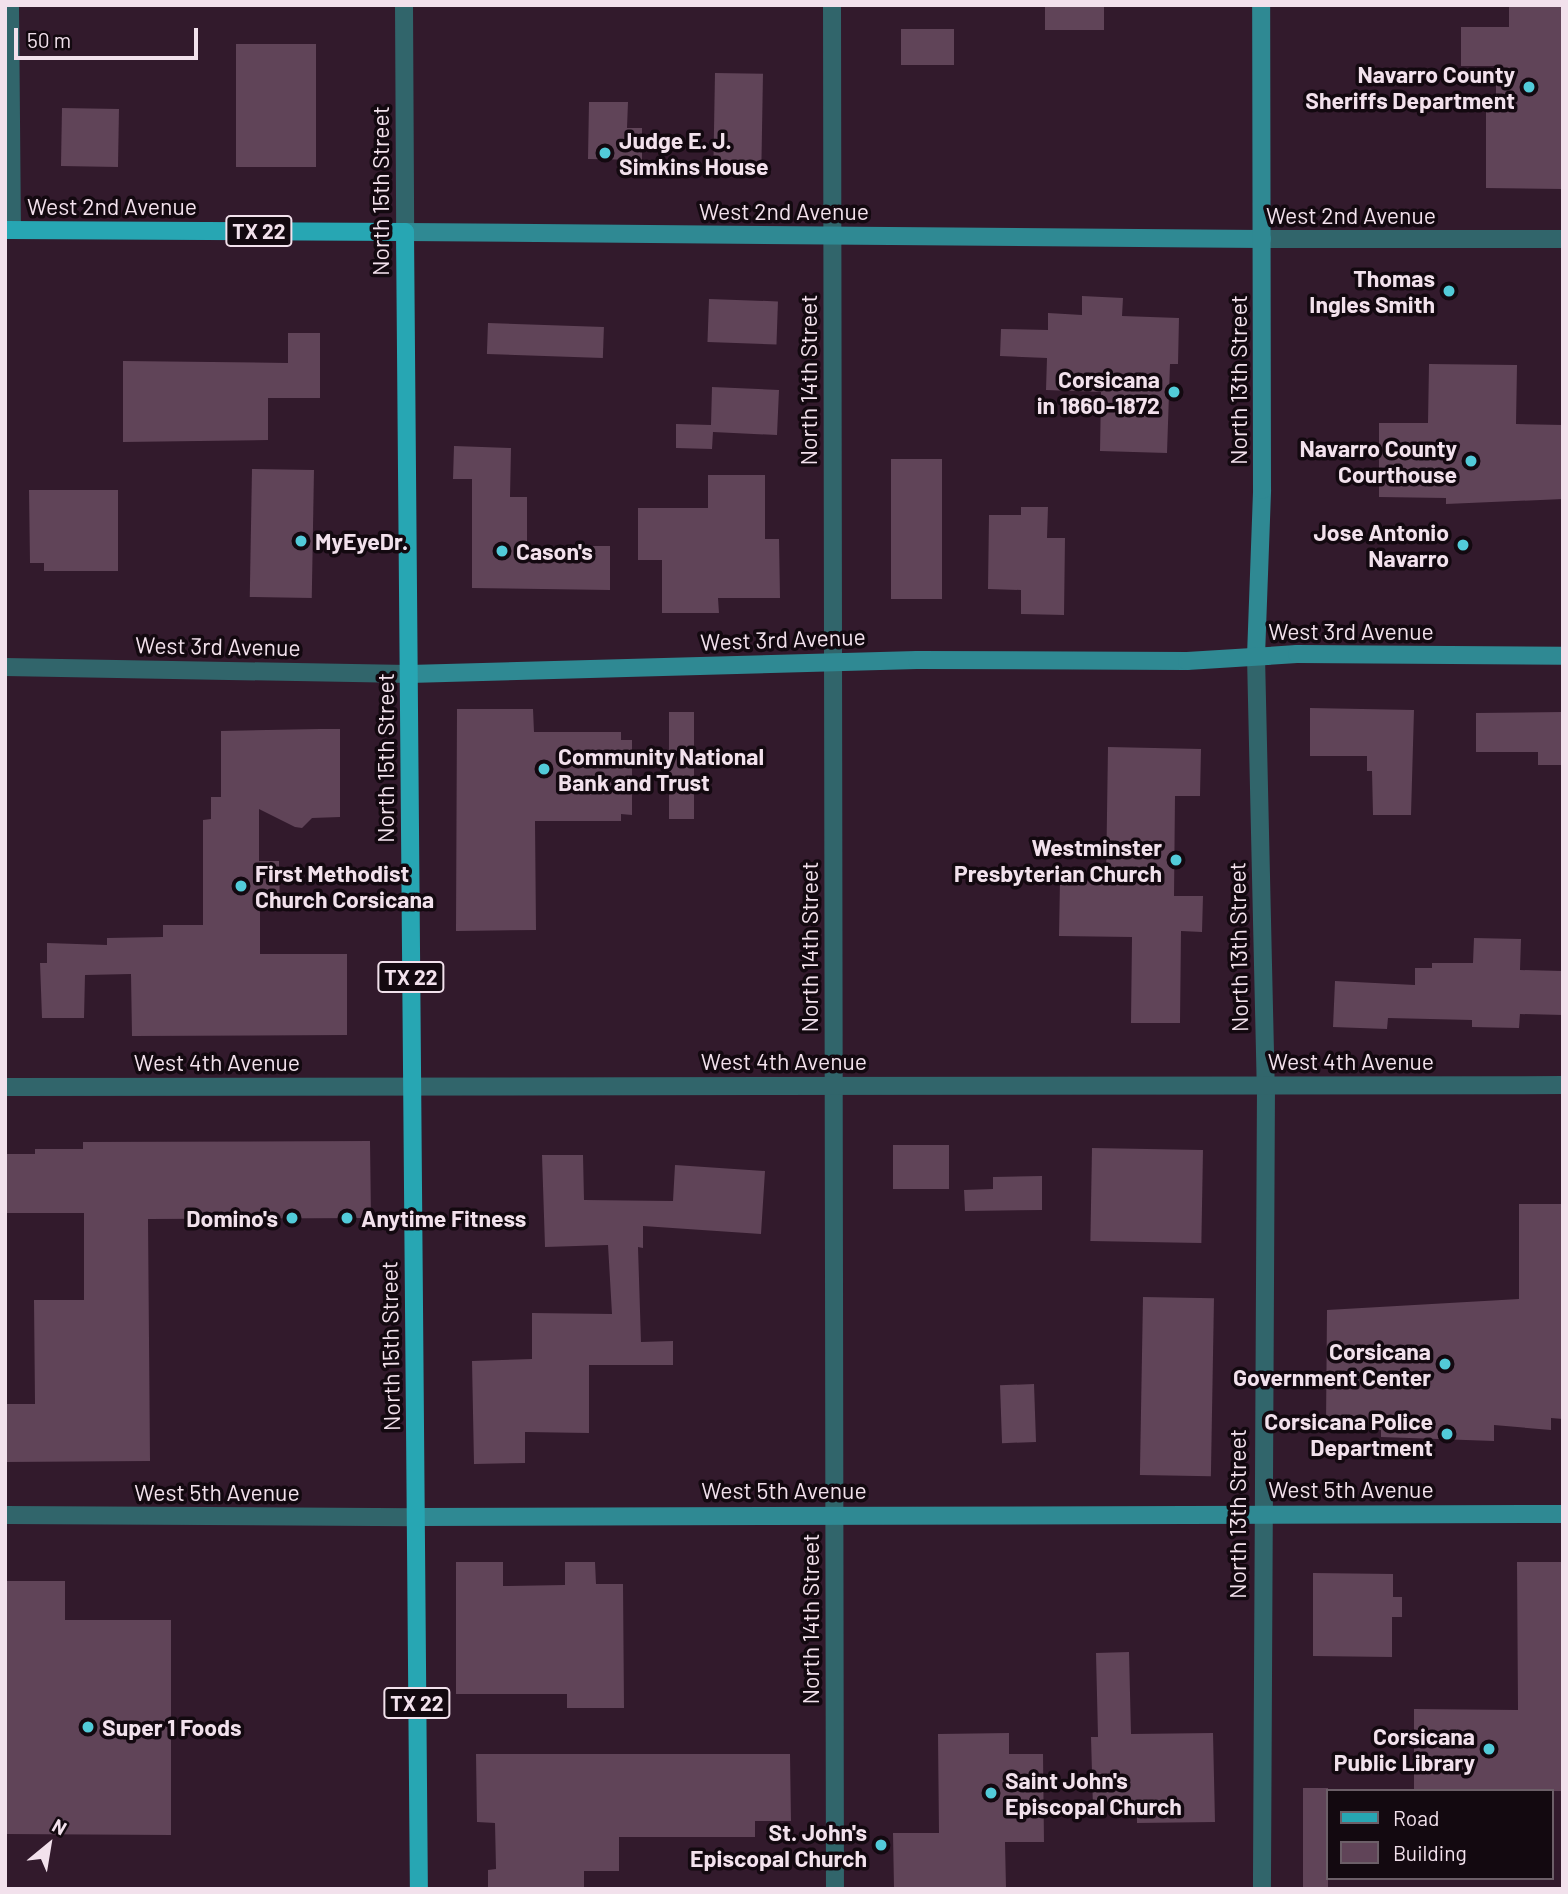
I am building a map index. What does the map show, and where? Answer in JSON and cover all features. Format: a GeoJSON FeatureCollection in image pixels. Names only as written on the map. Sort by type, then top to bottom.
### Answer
{"type":"FeatureCollection","features":[{"type":"Feature","properties":{"kind":"main road","name":"West 2nd Avenue"},"geometry":{"type":"LineString","coordinates":[[8,230],[405,232]]}},
{"type":"Feature","properties":{"kind":"main road","name":"North 15th Street"},"geometry":{"type":"LineString","coordinates":[[405,232],[419,1889]]}},
{"type":"Feature","properties":{"kind":"street"},"geometry":{"type":"LineString","coordinates":[[8,230],[10,5]]}},
{"type":"Feature","properties":{"kind":"street","name":"North 15th Street"},"geometry":{"type":"LineString","coordinates":[[404,5],[405,232]]}},
{"type":"Feature","properties":{"kind":"street","name":"North 14th Street"},"geometry":{"type":"LineString","coordinates":[[832,5],[835,1889]]}},
{"type":"Feature","properties":{"kind":"street","name":"North 13th Street"},"geometry":{"type":"LineString","coordinates":[[1261,5],[1262,490],[1256,656],[1266,1085],[1261,1513],[1262,1889]]}},
{"type":"Feature","properties":{"kind":"street","name":"West 2nd Avenue"},"geometry":{"type":"LineString","coordinates":[[405,232],[1563,239]]}},
{"type":"Feature","properties":{"kind":"street","name":"West 3rd Avenue"},"geometry":{"type":"LineString","coordinates":[[5,667],[409,674],[832,663],[1187,662],[1256,656],[1563,656]]}},
{"type":"Feature","properties":{"kind":"street","name":"West 4th Avenue"},"geometry":{"type":"LineString","coordinates":[[5,1087],[1563,1085]]}},
{"type":"Feature","properties":{"kind":"street","name":"West 5th Avenue"},"geometry":{"type":"LineString","coordinates":[[5,1515],[416,1517],[1563,1514]]}},
{"type":"Feature","properties":{"kind":"building"},"geometry":{"type":"Polygon","coordinates":[[[1045,5],[1104,5],[1104,30],[1045,30],[1045,5]]]}},
{"type":"Feature","properties":{"kind":"building","name":"Navarro County Sheriffs Department"},"geometry":{"type":"Polygon","coordinates":[[[1509,5],[1563,5],[1563,189],[1486,188],[1486,109],[1496,109],[1496,66],[1461,66],[1461,27],[1509,27],[1509,5]]]}},
{"type":"Feature","properties":{"kind":"building"},"geometry":{"type":"Polygon","coordinates":[[[901,29],[954,29],[954,65],[901,65],[901,29]]]}},
{"type":"Feature","properties":{"kind":"building"},"geometry":{"type":"Polygon","coordinates":[[[236,44],[316,44],[316,167],[236,167],[236,44]]]}},
{"type":"Feature","properties":{"kind":"building"},"geometry":{"type":"Polygon","coordinates":[[[715,73],[763,74],[761,170],[713,169],[715,73]]]}},
{"type":"Feature","properties":{"kind":"building"},"geometry":{"type":"Polygon","coordinates":[[[589,102],[628,102],[627,128],[642,128],[642,160],[588,159],[589,102]]]}},
{"type":"Feature","properties":{"kind":"building"},"geometry":{"type":"Polygon","coordinates":[[[62,108],[119,109],[118,167],[61,166],[62,108]]]}},
{"type":"Feature","properties":{"kind":"building"},"geometry":{"type":"Polygon","coordinates":[[[1082,296],[1123,298],[1122,316],[1179,318],[1178,364],[1170,364],[1167,453],[1100,451],[1101,392],[1046,390],[1047,358],[1000,356],[1001,329],[1048,330],[1048,313],[1082,315],[1082,296]]]}},
{"type":"Feature","properties":{"kind":"building"},"geometry":{"type":"Polygon","coordinates":[[[709,299],[778,301],[776,344],[707,342],[709,299]]]}},
{"type":"Feature","properties":{"kind":"building"},"geometry":{"type":"Polygon","coordinates":[[[488,323],[604,327],[603,358],[487,354],[488,323]]]}},
{"type":"Feature","properties":{"kind":"building"},"geometry":{"type":"Polygon","coordinates":[[[288,333],[320,333],[320,398],[268,398],[268,440],[123,442],[123,361],[288,363],[288,333]]]}},
{"type":"Feature","properties":{"kind":"building","name":"Navarro County Courthouse"},"geometry":{"type":"Polygon","coordinates":[[[1429,364],[1517,365],[1516,424],[1563,425],[1563,499],[1446,504],[1446,498],[1379,497],[1379,423],[1428,423],[1429,364]]]}},
{"type":"Feature","properties":{"kind":"building"},"geometry":{"type":"Polygon","coordinates":[[[712,387],[779,390],[777,435],[713,432],[712,449],[676,448],[676,424],[711,425],[712,387]]]}},
{"type":"Feature","properties":{"kind":"building"},"geometry":{"type":"Polygon","coordinates":[[[454,446],[511,448],[510,497],[527,497],[527,546],[610,546],[610,590],[472,588],[472,479],[453,479],[454,446]]]}},
{"type":"Feature","properties":{"kind":"building"},"geometry":{"type":"Polygon","coordinates":[[[891,459],[942,459],[942,599],[891,599],[891,459]]]}},
{"type":"Feature","properties":{"kind":"building"},"geometry":{"type":"Polygon","coordinates":[[[252,469],[314,470],[312,598],[250,597],[252,469]]]}},
{"type":"Feature","properties":{"kind":"building"},"geometry":{"type":"Polygon","coordinates":[[[708,475],[765,475],[765,539],[779,539],[780,598],[718,598],[719,613],[662,613],[662,560],[638,560],[638,508],[708,508],[708,475]]]}},
{"type":"Feature","properties":{"kind":"building"},"geometry":{"type":"Polygon","coordinates":[[[29,490],[118,490],[118,571],[44,571],[44,563],[30,563],[29,490]]]}},
{"type":"Feature","properties":{"kind":"building"},"geometry":{"type":"Polygon","coordinates":[[[1021,507],[1048,507],[1047,538],[1065,538],[1064,615],[1021,614],[1021,590],[988,589],[989,515],[1021,515],[1021,507]]]}},
{"type":"Feature","properties":{"kind":"building"},"geometry":{"type":"Polygon","coordinates":[[[1310,708],[1414,710],[1411,815],[1373,815],[1372,771],[1367,771],[1367,756],[1310,756],[1310,708]]]}},
{"type":"Feature","properties":{"kind":"building","name":"Community National Bank and Trust"},"geometry":{"type":"Polygon","coordinates":[[[457,709],[533,709],[534,732],[621,732],[621,740],[632,740],[632,815],[621,814],[621,821],[535,821],[536,930],[456,931],[457,709]]]}},
{"type":"Feature","properties":{"kind":"building"},"geometry":{"type":"Polygon","coordinates":[[[669,712],[694,712],[694,819],[669,819],[669,712]]]}},
{"type":"Feature","properties":{"kind":"building"},"geometry":{"type":"Polygon","coordinates":[[[1563,712],[1563,765],[1538,765],[1538,752],[1476,752],[1476,713],[1563,712]]]}},
{"type":"Feature","properties":{"kind":"building","name":"First Methodist Church Corsicana"},"geometry":{"type":"Polygon","coordinates":[[[340,729],[340,817],[312,818],[302,828],[259,809],[259,861],[279,861],[280,910],[260,910],[260,954],[347,954],[347,1035],[132,1036],[131,974],[85,975],[84,1018],[42,1018],[40,963],[47,963],[47,943],[107,945],[107,938],[163,937],[163,925],[203,925],[203,820],[211,819],[211,797],[221,797],[221,731],[340,729]]]}},
{"type":"Feature","properties":{"kind":"building"},"geometry":{"type":"Polygon","coordinates":[[[1108,747],[1201,749],[1200,796],[1175,796],[1174,896],[1203,896],[1202,932],[1181,931],[1180,1023],[1131,1023],[1132,937],[1059,936],[1060,880],[1106,881],[1108,747]]]}},
{"type":"Feature","properties":{"kind":"building"},"geometry":{"type":"Polygon","coordinates":[[[1474,938],[1521,939],[1520,970],[1563,971],[1563,1015],[1520,1014],[1519,1028],[1472,1027],[1472,1020],[1388,1018],[1387,1029],[1333,1027],[1335,981],[1415,985],[1415,968],[1432,968],[1432,963],[1473,963],[1474,938]]]}},
{"type":"Feature","properties":{"kind":"building"},"geometry":{"type":"Polygon","coordinates":[[[370,1141],[371,1218],[148,1219],[150,1461],[5,1462],[5,1404],[35,1404],[34,1300],[84,1300],[84,1213],[5,1213],[5,1154],[35,1154],[35,1149],[83,1149],[83,1142],[370,1141]]]}},
{"type":"Feature","properties":{"kind":"building"},"geometry":{"type":"Polygon","coordinates":[[[893,1145],[949,1145],[949,1189],[893,1189],[893,1145]]]}},
{"type":"Feature","properties":{"kind":"building"},"geometry":{"type":"Polygon","coordinates":[[[1092,1148],[1203,1150],[1201,1243],[1090,1241],[1092,1148]]]}},
{"type":"Feature","properties":{"kind":"building"},"geometry":{"type":"Polygon","coordinates":[[[542,1155],[583,1155],[584,1200],[673,1201],[675,1165],[765,1171],[761,1234],[643,1226],[643,1248],[638,1247],[641,1342],[673,1341],[673,1365],[589,1365],[589,1433],[525,1432],[525,1463],[474,1464],[472,1361],[532,1359],[532,1313],[612,1314],[608,1245],[545,1247],[542,1155]]]}},
{"type":"Feature","properties":{"kind":"building"},"geometry":{"type":"Polygon","coordinates":[[[1042,1176],[1042,1210],[965,1211],[964,1190],[993,1189],[993,1177],[1042,1176]]]}},
{"type":"Feature","properties":{"kind":"building","name":"Corsicana Government Center"},"geometry":{"type":"Polygon","coordinates":[[[1519,1204],[1563,1204],[1563,1419],[1551,1418],[1551,1430],[1494,1425],[1494,1441],[1381,1437],[1381,1430],[1326,1425],[1327,1310],[1519,1299],[1519,1204]]]}},
{"type":"Feature","properties":{"kind":"building"},"geometry":{"type":"Polygon","coordinates":[[[1143,1297],[1214,1298],[1211,1476],[1140,1475],[1143,1297]]]}},
{"type":"Feature","properties":{"kind":"building"},"geometry":{"type":"Polygon","coordinates":[[[1034,1384],[1036,1442],[1002,1443],[1000,1385],[1034,1384]]]}},
{"type":"Feature","properties":{"kind":"building"},"geometry":{"type":"Polygon","coordinates":[[[456,1562],[503,1562],[503,1586],[565,1585],[565,1562],[595,1562],[596,1584],[623,1584],[624,1708],[567,1708],[567,1694],[456,1694],[456,1562]]]}},
{"type":"Feature","properties":{"kind":"building","name":"Corsicana Public Library"},"geometry":{"type":"Polygon","coordinates":[[[1517,1562],[1562,1562],[1563,1791],[1414,1789],[1414,1709],[1518,1710],[1517,1562]]]}},
{"type":"Feature","properties":{"kind":"building"},"geometry":{"type":"Polygon","coordinates":[[[1313,1573],[1393,1574],[1393,1597],[1402,1597],[1402,1617],[1392,1617],[1392,1657],[1313,1656],[1313,1573]]]}},
{"type":"Feature","properties":{"kind":"building","name":"Super 1 Foods"},"geometry":{"type":"Polygon","coordinates":[[[5,1581],[65,1581],[65,1620],[171,1620],[171,1835],[5,1834],[5,1581]]]}},
{"type":"Feature","properties":{"kind":"building"},"geometry":{"type":"Polygon","coordinates":[[[1129,1652],[1131,1734],[1213,1733],[1215,1822],[1137,1823],[1137,1808],[1093,1808],[1091,1737],[1098,1737],[1096,1653],[1129,1652]]]}},
{"type":"Feature","properties":{"kind":"building","name":"Saint John's Episcopal Church"},"geometry":{"type":"Polygon","coordinates":[[[1009,1733],[1009,1754],[1043,1754],[1044,1842],[1005,1842],[1006,1888],[894,1888],[893,1833],[939,1833],[938,1734],[1009,1733]]]}},
{"type":"Feature","properties":{"kind":"building"},"geometry":{"type":"Polygon","coordinates":[[[476,1754],[790,1754],[791,1821],[755,1821],[755,1837],[619,1837],[619,1871],[584,1871],[584,1889],[488,1889],[488,1870],[496,1869],[495,1823],[477,1822],[476,1754]]]}},
{"type":"Feature","properties":{"kind":"building"},"geometry":{"type":"Polygon","coordinates":[[[1303,1788],[1328,1788],[1328,1889],[1303,1889],[1303,1788]]]}},
{"type":"Feature","properties":{"kind":"place","name":"Navarro County Sheriffs Department"},"geometry":{"type":"Point","coordinates":[1529,87]}},
{"type":"Feature","properties":{"kind":"place","name":"Judge E. J. Simkins House"},"geometry":{"type":"Point","coordinates":[605,153]}},
{"type":"Feature","properties":{"kind":"place","name":"Thomas Ingles Smith"},"geometry":{"type":"Point","coordinates":[1449,291]}},
{"type":"Feature","properties":{"kind":"place","name":"Corsicana in 1860-1872"},"geometry":{"type":"Point","coordinates":[1174,392]}},
{"type":"Feature","properties":{"kind":"place","name":"Navarro County Courthouse"},"geometry":{"type":"Point","coordinates":[1471,461]}},
{"type":"Feature","properties":{"kind":"place","name":"MyEyeDr."},"geometry":{"type":"Point","coordinates":[301,541]}},
{"type":"Feature","properties":{"kind":"place","name":"Jose Antonio Navarro"},"geometry":{"type":"Point","coordinates":[1463,545]}},
{"type":"Feature","properties":{"kind":"place","name":"Cason's"},"geometry":{"type":"Point","coordinates":[502,551]}},
{"type":"Feature","properties":{"kind":"place","name":"Community National Bank and Trust"},"geometry":{"type":"Point","coordinates":[544,769]}},
{"type":"Feature","properties":{"kind":"place","name":"Westminster Presbyterian Church"},"geometry":{"type":"Point","coordinates":[1176,860]}},
{"type":"Feature","properties":{"kind":"place","name":"First Methodist Church Corsicana"},"geometry":{"type":"Point","coordinates":[241,886]}},
{"type":"Feature","properties":{"kind":"place","name":"Domino's"},"geometry":{"type":"Point","coordinates":[292,1218]}},
{"type":"Feature","properties":{"kind":"place","name":"Anytime Fitness"},"geometry":{"type":"Point","coordinates":[347,1218]}},
{"type":"Feature","properties":{"kind":"place","name":"Corsicana Government Center"},"geometry":{"type":"Point","coordinates":[1445,1364]}},
{"type":"Feature","properties":{"kind":"place","name":"Corsicana Police Department"},"geometry":{"type":"Point","coordinates":[1447,1434]}},
{"type":"Feature","properties":{"kind":"place","name":"Super 1 Foods"},"geometry":{"type":"Point","coordinates":[88,1727]}},
{"type":"Feature","properties":{"kind":"place","name":"Corsicana Public Library"},"geometry":{"type":"Point","coordinates":[1489,1749]}},
{"type":"Feature","properties":{"kind":"place","name":"Saint John's Episcopal Church"},"geometry":{"type":"Point","coordinates":[991,1793]}},
{"type":"Feature","properties":{"kind":"place","name":"St. John's Episcopal Church"},"geometry":{"type":"Point","coordinates":[881,1845]}}]}
